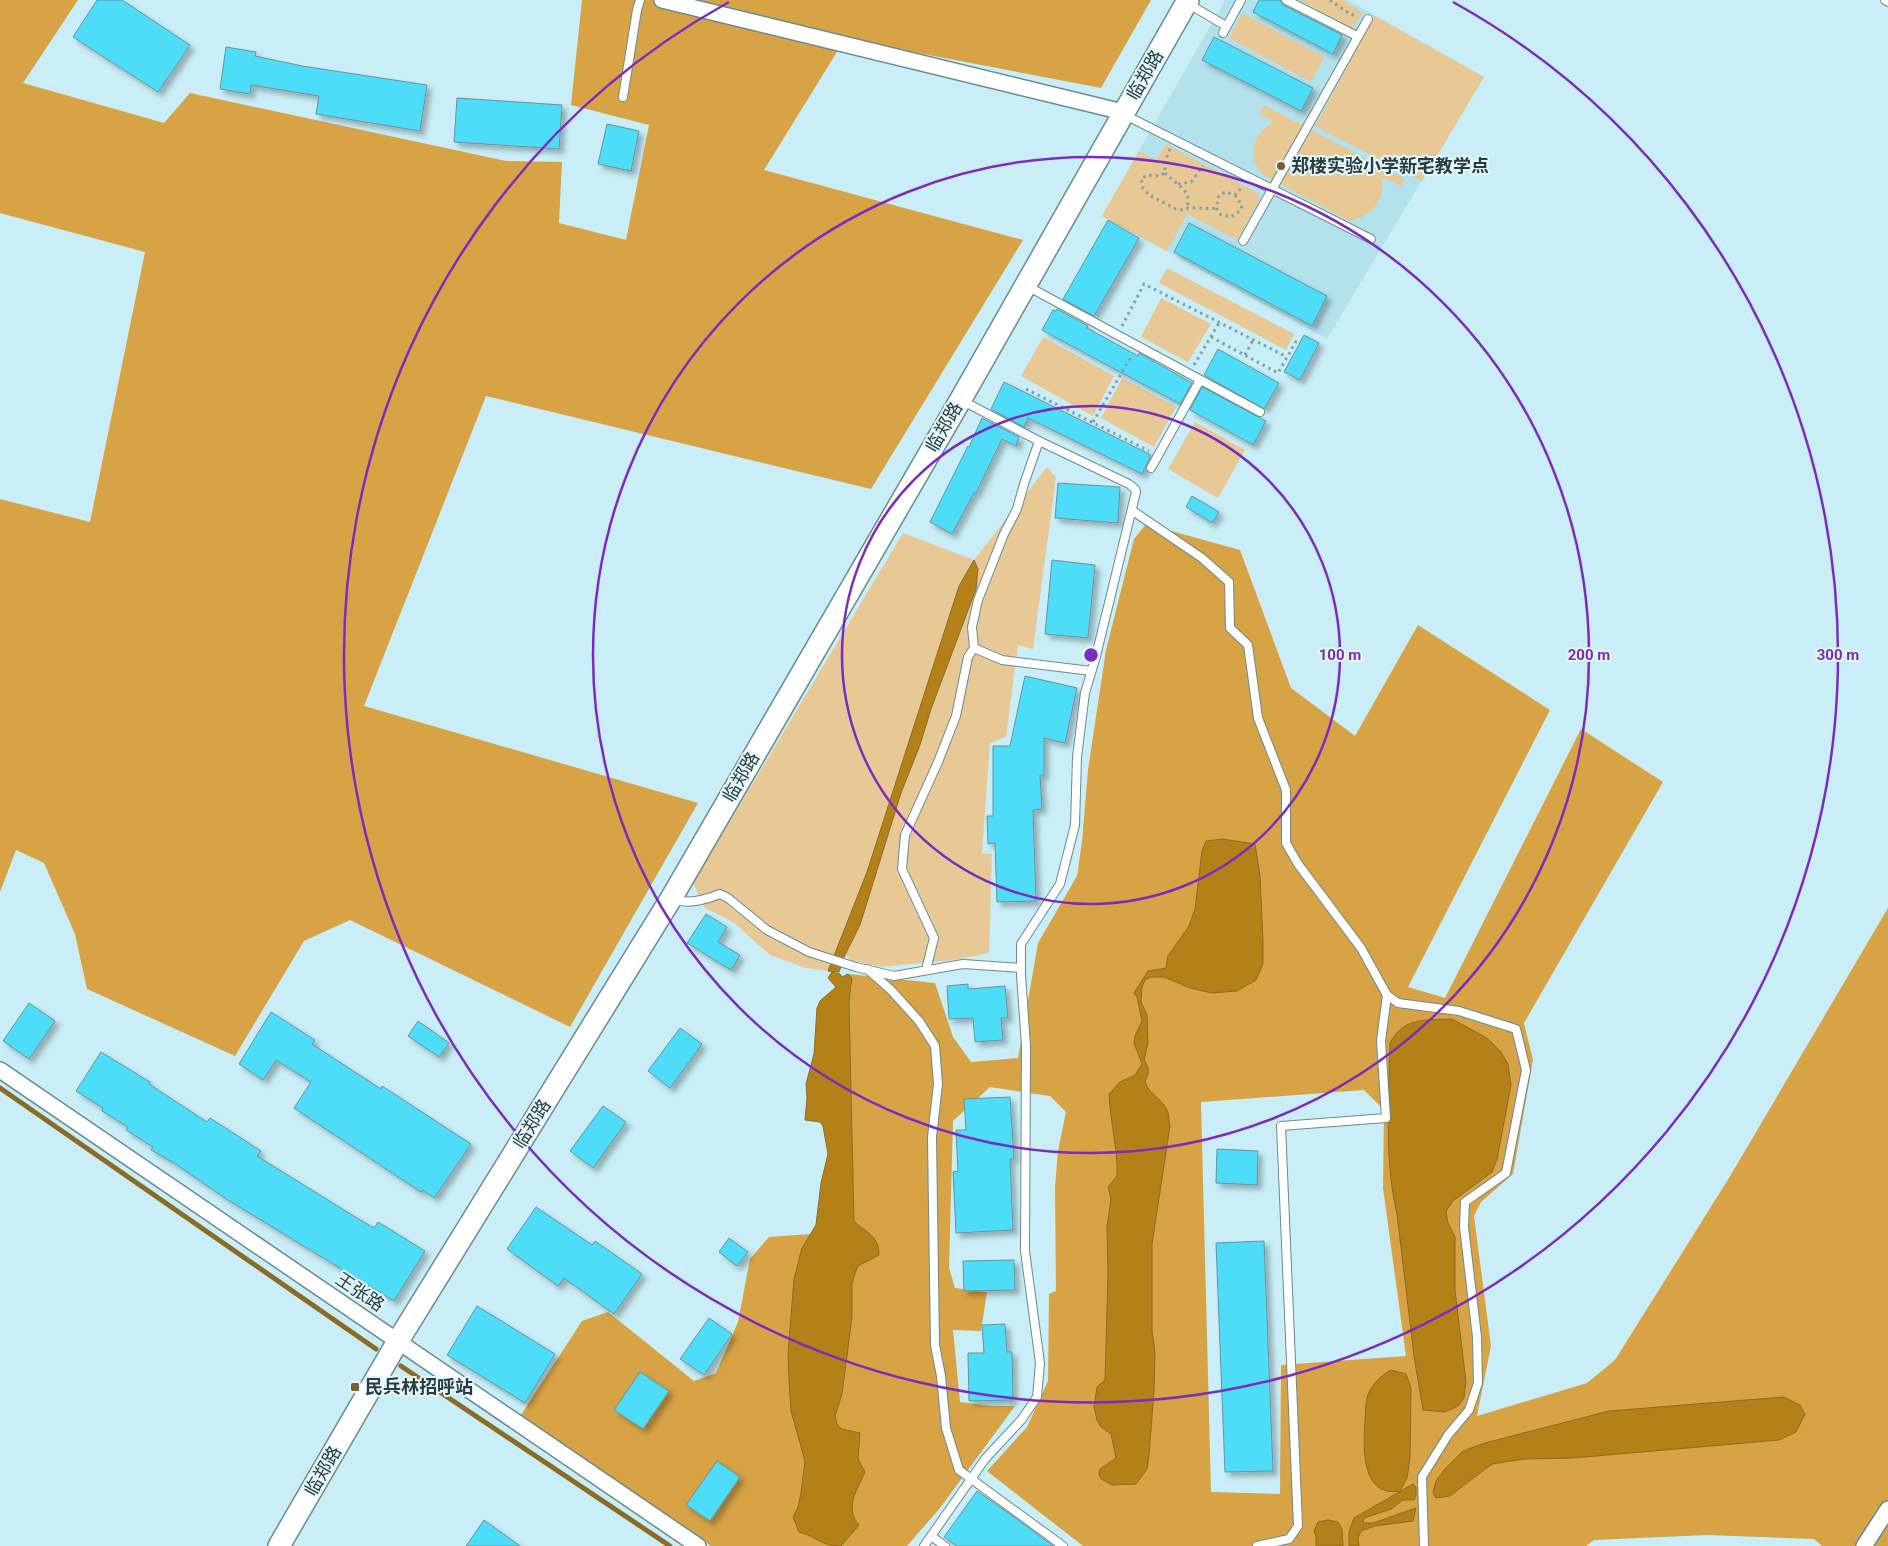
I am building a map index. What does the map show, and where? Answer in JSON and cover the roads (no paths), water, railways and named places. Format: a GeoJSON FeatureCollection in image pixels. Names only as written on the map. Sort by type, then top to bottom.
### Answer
{"type":"FeatureCollection","features":[{"type":"Feature","properties":{"kind":"main road","name":"临郑路"},"geometry":{"type":"LineString","coordinates":[[279,1546],[398,1341],[672,897],[961,399],[1188,1]]}},
{"type":"Feature","properties":{"kind":"street"},"geometry":{"type":"LineString","coordinates":[[662,0],[1123,113]]}},
{"type":"Feature","properties":{"kind":"street","name":"王张路"},"geometry":{"type":"LineString","coordinates":[[0,1070],[698,1546]]}},
{"type":"Feature","properties":{"kind":"street"},"geometry":{"type":"LineString","coordinates":[[1864,1546],[1888,1509]]}},
{"type":"Feature","properties":{"kind":"lane"},"geometry":{"type":"LineString","coordinates":[[624,97],[640,0]]}},
{"type":"Feature","properties":{"kind":"lane"},"geometry":{"type":"LineString","coordinates":[[1188,1],[1225,30],[1241,0]]}},
{"type":"Feature","properties":{"kind":"lane"},"geometry":{"type":"LineString","coordinates":[[1286,0],[1358,36]]}},
{"type":"Feature","properties":{"kind":"lane"},"geometry":{"type":"LineString","coordinates":[[1243,241],[1368,19]]}},
{"type":"Feature","properties":{"kind":"lane"},"geometry":{"type":"LineString","coordinates":[[1123,113],[1371,239]]}},
{"type":"Feature","properties":{"kind":"lane"},"geometry":{"type":"LineString","coordinates":[[1026,285],[1260,412]]}},
{"type":"Feature","properties":{"kind":"lane"},"geometry":{"type":"LineString","coordinates":[[1151,468],[1200,380]]}},
{"type":"Feature","properties":{"kind":"lane"},"geometry":{"type":"LineString","coordinates":[[924,1546],[985,1459],[1022,1419],[1037,1398],[1040,1363],[1026,1250],[1026,1046],[1021,944],[1060,884],[1075,825],[1077,757],[1084,693],[1133,511],[1136,492],[1132,486],[1039,441],[961,399]]}},
{"type":"Feature","properties":{"kind":"lane"},"geometry":{"type":"LineString","coordinates":[[926,970],[934,938],[902,869],[905,834],[938,762],[956,716],[968,656],[974,648],[972,627],[978,600],[1004,534],[1017,509],[1039,441]]}},
{"type":"Feature","properties":{"kind":"lane"},"geometry":{"type":"LineString","coordinates":[[1133,511],[1202,558],[1229,582],[1230,628],[1248,646],[1258,718],[1286,790],[1286,843],[1298,864],[1361,948],[1387,995],[1398,1003],[1459,1011],[1516,1029],[1526,1070],[1506,1173],[1465,1202],[1464,1227],[1477,1337],[1478,1383],[1469,1410],[1448,1435],[1422,1477],[1424,1546]]}},
{"type":"Feature","properties":{"kind":"lane"},"geometry":{"type":"LineString","coordinates":[[974,648],[1002,660],[1091,670]]}},
{"type":"Feature","properties":{"kind":"lane"},"geometry":{"type":"LineString","coordinates":[[672,897],[679,901],[705,900],[720,894],[728,898],[767,930],[809,952],[894,976],[963,964],[1021,968]]}},
{"type":"Feature","properties":{"kind":"lane"},"geometry":{"type":"LineString","coordinates":[[867,969],[891,990],[919,1021],[935,1046],[938,1084],[932,1137],[935,1345],[942,1376],[946,1428],[959,1470],[1063,1546]]}},
{"type":"Feature","properties":{"kind":"lane"},"geometry":{"type":"LineString","coordinates":[[1256,1546],[1289,1539],[1298,1526],[1281,1126],[1386,1118],[1381,1041],[1387,995]]}},
{"type":"Feature","properties":{"kind":"lane"},"geometry":{"type":"LineString","coordinates":[[931,1536],[945,1546]]}},
{"type":"Feature","properties":{"kind":"waterway"},"geometry":{"type":"LineString","coordinates":[[0,1088],[376,1349]]}},
{"type":"Feature","properties":{"kind":"waterway"},"geometry":{"type":"LineString","coordinates":[[401,1366],[670,1546]]}},
{"type":"Feature","properties":{"kind":"place","name":"郑楼实验小学新宅教学点"},"geometry":{"type":"Point","coordinates":[1281,166]}},
{"type":"Feature","properties":{"kind":"place","name":"民兵林招呼站"},"geometry":{"type":"Point","coordinates":[355,1387]}}]}
